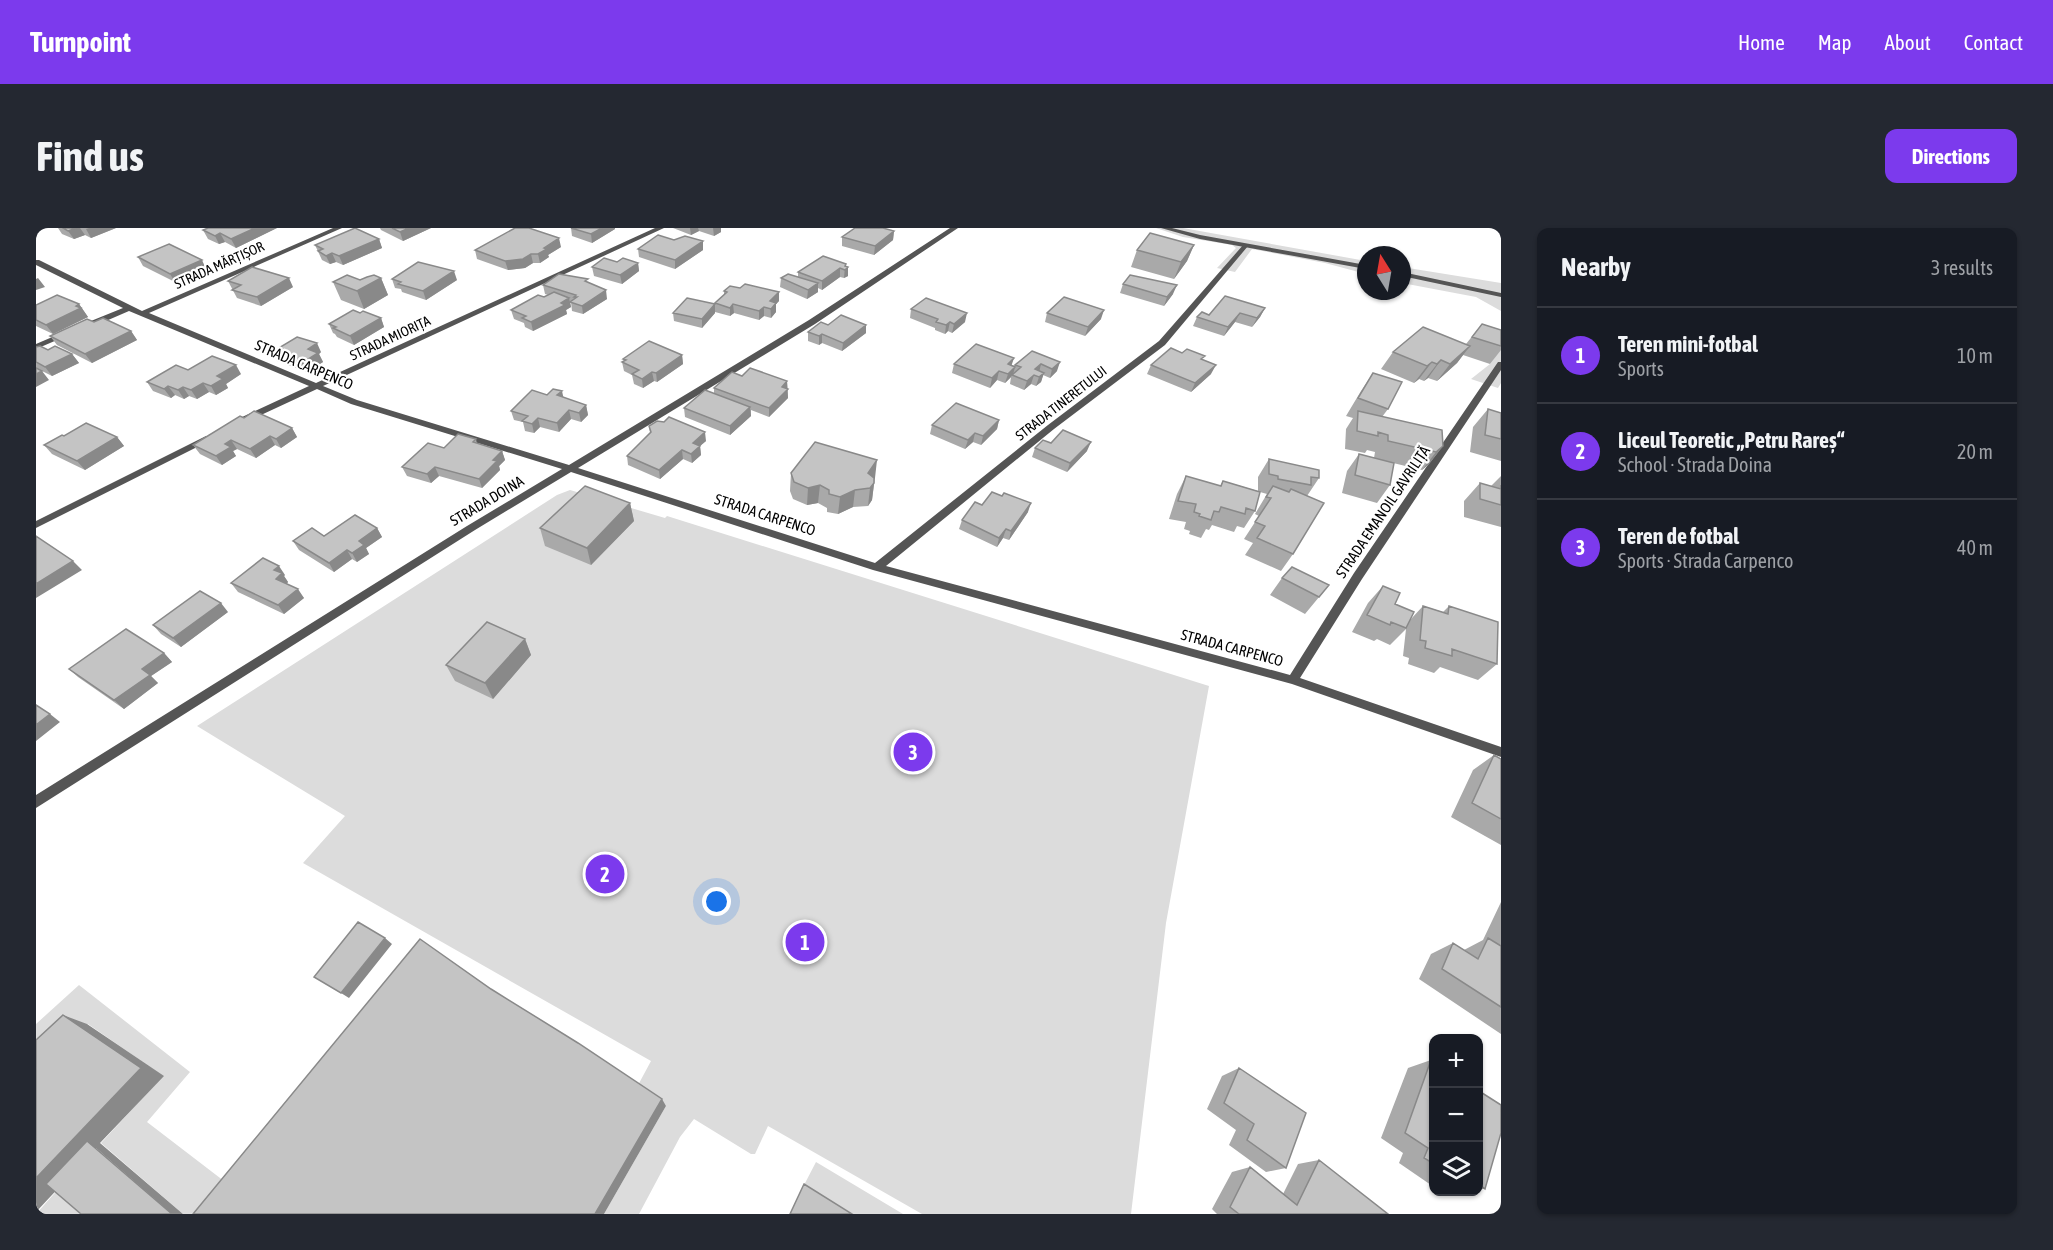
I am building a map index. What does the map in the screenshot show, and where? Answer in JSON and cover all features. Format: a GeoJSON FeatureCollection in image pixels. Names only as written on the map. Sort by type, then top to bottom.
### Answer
{"type":"FeatureCollection","features":[{"type":"Feature","properties":{"kind":"street","name":"STRADA MĂRȚIȘOR"},"geometry":{"type":"LineString","coordinates":[[143,313],[339,228]]}},
{"type":"Feature","properties":{"kind":"street","name":"STRADA MIORIȚA"},"geometry":{"type":"LineString","coordinates":[[236,424],[661,228]]}},
{"type":"Feature","properties":{"kind":"street","name":"STRADA DOINA"},"geometry":{"type":"LineString","coordinates":[[36,802],[471,528],[812,322],[955,228]]}},
{"type":"Feature","properties":{"kind":"street"},"geometry":{"type":"LineString","coordinates":[[1164,228],[1357,265]]}},
{"type":"Feature","properties":{"kind":"street","name":"STRADA TINERETULUI"},"geometry":{"type":"LineString","coordinates":[[877,567],[1051,427],[1162,343],[1246,245]]}},
{"type":"Feature","properties":{"kind":"street","name":"STRADA CARPENCO"},"geometry":{"type":"LineString","coordinates":[[36,262],[129,308],[354,402],[877,567],[1293,680],[1501,752]]}},
{"type":"Feature","properties":{"kind":"street"},"geometry":{"type":"LineString","coordinates":[[1411,276],[1501,295]]}},
{"type":"Feature","properties":{"kind":"street"},"geometry":{"type":"LineString","coordinates":[[36,347],[129,308]]}},
{"type":"Feature","properties":{"kind":"street","name":"STRADA EMANOIL GAVRILIȚĂ"},"geometry":{"type":"LineString","coordinates":[[1293,680],[1358,576],[1501,364]]}},
{"type":"Feature","properties":{"kind":"street"},"geometry":{"type":"LineString","coordinates":[[36,525],[215,434]]}},
{"type":"Feature","properties":{"kind":"shaded area"},"geometry":{"type":"Polygon","coordinates":[[[1156,228],[1183,228],[1357,259],[1357,272],[1252,249],[1235,272],[1217,268],[1236,248],[1232,245],[1183,237],[1156,228]]]}},
{"type":"Feature","properties":{"kind":"shaded area"},"geometry":{"type":"Polygon","coordinates":[[[1411,268],[1501,283],[1501,311],[1476,297],[1411,285],[1411,268]]]}},
{"type":"Feature","properties":{"kind":"shaded area"},"geometry":{"type":"Polygon","coordinates":[[[1501,348],[1501,383],[1498,388],[1471,379],[1490,364],[1501,348]]]}},
{"type":"Feature","properties":{"kind":"shaded area"},"geometry":{"type":"Polygon","coordinates":[[[570,490],[665,518],[667,516],[1209,686],[1166,923],[1131,1214],[922,1214],[768,1126],[755,1154],[751,1154],[694,1119],[680,1137],[639,1214],[604,1214],[666,1106],[637,1087],[651,1061],[303,863],[345,816],[197,726],[557,495],[570,490]]]}},
{"type":"Feature","properties":{"kind":"shaded area"},"geometry":{"type":"Polygon","coordinates":[[[79,985],[190,1072],[147,1122],[237,1191],[218,1214],[183,1214],[101,1143],[163,1076],[88,1024],[36,1073],[36,1024],[79,985]]]}},
{"type":"Feature","properties":{"kind":"shaded area"},"geometry":{"type":"Polygon","coordinates":[[[816,1162],[903,1214],[845,1214],[803,1187],[816,1162]]]}},
{"type":"Feature","properties":{"kind":"shaded area"},"geometry":{"type":"Polygon","coordinates":[[[61,1186],[94,1214],[36,1214],[61,1186]]]}},
{"type":"Feature","properties":{"kind":"building"},"geometry":{"type":"Polygon","coordinates":[[[208,228],[255,228],[231,239],[220,233],[215,236],[203,230],[208,228]]]}},
{"type":"Feature","properties":{"kind":"building"},"geometry":{"type":"Polygon","coordinates":[[[355,228],[379,239],[339,256],[332,253],[326,256],[318,251],[323,249],[315,245],[355,228]]]}},
{"type":"Feature","properties":{"kind":"building"},"geometry":{"type":"Polygon","coordinates":[[[392,228],[409,228],[400,232],[392,228]]]}},
{"type":"Feature","properties":{"kind":"building"},"geometry":{"type":"Polygon","coordinates":[[[515,228],[529,228],[559,238],[544,248],[547,249],[523,259],[505,261],[475,250],[515,228]]]}},
{"type":"Feature","properties":{"kind":"building"},"geometry":{"type":"Polygon","coordinates":[[[571,228],[602,228],[591,234],[571,228]]]}},
{"type":"Feature","properties":{"kind":"building"},"geometry":{"type":"Polygon","coordinates":[[[855,228],[883,228],[894,231],[875,246],[842,237],[855,228]]]}},
{"type":"Feature","properties":{"kind":"building"},"geometry":{"type":"Polygon","coordinates":[[[1150,233],[1194,245],[1181,262],[1137,250],[1150,233]]]}},
{"type":"Feature","properties":{"kind":"building"},"geometry":{"type":"Polygon","coordinates":[[[658,235],[674,240],[685,236],[703,241],[675,260],[638,249],[658,235]]]}},
{"type":"Feature","properties":{"kind":"building"},"geometry":{"type":"Polygon","coordinates":[[[169,244],[202,260],[170,274],[138,257],[169,244]]]}},
{"type":"Feature","properties":{"kind":"building"},"geometry":{"type":"Polygon","coordinates":[[[823,256],[846,264],[845,266],[848,267],[845,270],[840,268],[822,281],[798,272],[823,256]]]}},
{"type":"Feature","properties":{"kind":"building"},"geometry":{"type":"Polygon","coordinates":[[[604,258],[617,262],[623,258],[638,263],[620,275],[592,267],[604,258]]]}},
{"type":"Feature","properties":{"kind":"building"},"geometry":{"type":"Polygon","coordinates":[[[418,262],[454,271],[423,291],[398,284],[401,282],[392,279],[418,262]]]}},
{"type":"Feature","properties":{"kind":"building"},"geometry":{"type":"Polygon","coordinates":[[[252,267],[289,278],[257,297],[232,290],[241,285],[228,281],[252,267]]]}},
{"type":"Feature","properties":{"kind":"building"},"geometry":{"type":"Polygon","coordinates":[[[559,274],[588,279],[585,281],[606,290],[582,306],[570,302],[577,297],[574,297],[576,295],[543,285],[559,274]]]}},
{"type":"Feature","properties":{"kind":"building"},"geometry":{"type":"Polygon","coordinates":[[[788,274],[818,283],[808,290],[781,278],[788,274]]]}},
{"type":"Feature","properties":{"kind":"building"},"geometry":{"type":"Polygon","coordinates":[[[347,275],[360,280],[374,275],[381,278],[357,291],[333,282],[347,275]]]}},
{"type":"Feature","properties":{"kind":"building"},"geometry":{"type":"Polygon","coordinates":[[[1130,275],[1177,285],[1167,297],[1123,284],[1130,275]]]}},
{"type":"Feature","properties":{"kind":"building"},"geometry":{"type":"Polygon","coordinates":[[[745,284],[779,292],[770,301],[776,303],[771,309],[764,307],[759,311],[733,304],[730,308],[715,303],[730,286],[740,288],[745,284]]]}},
{"type":"Feature","properties":{"kind":"building"},"geometry":{"type":"Polygon","coordinates":[[[554,292],[569,298],[561,303],[565,305],[531,322],[522,318],[526,316],[511,310],[538,295],[544,297],[554,292]]]}},
{"type":"Feature","properties":{"kind":"building"},"geometry":{"type":"Polygon","coordinates":[[[57,295],[79,304],[76,306],[81,308],[46,325],[36,320],[36,305],[57,295]]]}},
{"type":"Feature","properties":{"kind":"building"},"geometry":{"type":"Polygon","coordinates":[[[1225,296],[1265,308],[1257,318],[1240,313],[1228,327],[1197,317],[1202,312],[1209,315],[1225,296]]]}},
{"type":"Feature","properties":{"kind":"building"},"geometry":{"type":"Polygon","coordinates":[[[1064,297],[1104,310],[1088,327],[1047,313],[1064,297]]]}},
{"type":"Feature","properties":{"kind":"building"},"geometry":{"type":"Polygon","coordinates":[[[687,298],[715,304],[702,319],[673,313],[687,298]]]}},
{"type":"Feature","properties":{"kind":"building"},"geometry":{"type":"Polygon","coordinates":[[[926,298],[967,313],[954,324],[950,322],[946,325],[936,322],[938,319],[911,309],[926,298]]]}},
{"type":"Feature","properties":{"kind":"building"},"geometry":{"type":"Polygon","coordinates":[[[353,310],[381,318],[350,336],[329,324],[353,310]]]}},
{"type":"Feature","properties":{"kind":"building"},"geometry":{"type":"Polygon","coordinates":[[[841,315],[866,325],[843,343],[822,334],[819,336],[808,332],[821,322],[828,325],[841,315]]]}},
{"type":"Feature","properties":{"kind":"building"},"geometry":{"type":"Polygon","coordinates":[[[103,318],[131,331],[85,354],[50,336],[87,319],[94,322],[103,318]]]}},
{"type":"Feature","properties":{"kind":"building"},"geometry":{"type":"Polygon","coordinates":[[[1482,324],[1501,330],[1501,346],[1472,337],[1482,324]]]}},
{"type":"Feature","properties":{"kind":"building"},"geometry":{"type":"Polygon","coordinates":[[[1423,327],[1470,346],[1450,364],[1441,360],[1437,364],[1432,362],[1427,366],[1393,352],[1423,327]]]}},
{"type":"Feature","properties":{"kind":"building"},"geometry":{"type":"Polygon","coordinates":[[[297,337],[317,343],[308,349],[318,353],[302,363],[272,352],[297,337]]]}},
{"type":"Feature","properties":{"kind":"building"},"geometry":{"type":"Polygon","coordinates":[[[649,341],[682,355],[656,373],[652,372],[642,379],[632,374],[639,370],[622,362],[649,341]]]}},
{"type":"Feature","properties":{"kind":"building"},"geometry":{"type":"Polygon","coordinates":[[[976,344],[1014,358],[1008,364],[1015,367],[1008,374],[999,371],[992,378],[954,364],[976,344]]]}},
{"type":"Feature","properties":{"kind":"building"},"geometry":{"type":"Polygon","coordinates":[[[40,346],[48,350],[55,346],[72,354],[45,367],[36,362],[36,347],[40,346]]]}},
{"type":"Feature","properties":{"kind":"building"},"geometry":{"type":"Polygon","coordinates":[[[1171,348],[1182,353],[1187,349],[1205,356],[1201,359],[1216,365],[1195,383],[1151,365],[1171,348]]]}},
{"type":"Feature","properties":{"kind":"building"},"geometry":{"type":"Polygon","coordinates":[[[1032,351],[1060,362],[1052,369],[1041,364],[1035,369],[1044,373],[1039,377],[1034,375],[1027,381],[1012,375],[1021,367],[1015,365],[1032,351]]]}},
{"type":"Feature","properties":{"kind":"building"},"geometry":{"type":"Polygon","coordinates":[[[212,356],[236,365],[217,376],[223,379],[211,386],[203,383],[191,390],[183,387],[178,390],[168,386],[164,389],[147,382],[176,365],[188,370],[212,356]]]}},
{"type":"Feature","properties":{"kind":"building"},"geometry":{"type":"Polygon","coordinates":[[[750,368],[787,381],[782,387],[788,389],[769,408],[714,388],[732,372],[742,376],[750,368]]]}},
{"type":"Feature","properties":{"kind":"building"},"geometry":{"type":"Polygon","coordinates":[[[1373,373],[1402,382],[1388,409],[1358,398],[1373,373]]]}},
{"type":"Feature","properties":{"kind":"building"},"geometry":{"type":"Polygon","coordinates":[[[553,389],[562,391],[557,395],[586,405],[579,413],[569,410],[557,423],[538,418],[532,424],[522,421],[528,416],[511,411],[532,390],[547,395],[553,389]]]}},
{"type":"Feature","properties":{"kind":"building"},"geometry":{"type":"Polygon","coordinates":[[[705,390],[750,407],[730,426],[684,408],[705,390]]]}},
{"type":"Feature","properties":{"kind":"building"},"geometry":{"type":"Polygon","coordinates":[[[956,403],[999,420],[983,436],[975,433],[968,440],[932,425],[956,403]]]}},
{"type":"Feature","properties":{"kind":"building"},"geometry":{"type":"Polygon","coordinates":[[[1488,409],[1501,413],[1501,439],[1485,435],[1488,409]]]}},
{"type":"Feature","properties":{"kind":"building"},"geometry":{"type":"Polygon","coordinates":[[[254,411],[292,428],[276,439],[270,436],[250,449],[231,440],[225,444],[231,447],[216,456],[193,445],[240,416],[244,418],[254,411]]]}},
{"type":"Feature","properties":{"kind":"building"},"geometry":{"type":"Polygon","coordinates":[[[1358,411],[1442,430],[1443,446],[1436,452],[1388,441],[1388,435],[1378,432],[1378,436],[1357,431],[1358,411]]]}},
{"type":"Feature","properties":{"kind":"building"},"geometry":{"type":"Polygon","coordinates":[[[669,417],[705,432],[693,443],[700,446],[691,454],[682,450],[659,470],[627,456],[651,432],[649,426],[657,421],[664,422],[669,417]]]}},
{"type":"Feature","properties":{"kind":"building"},"geometry":{"type":"Polygon","coordinates":[[[86,423],[117,437],[77,461],[44,445],[64,436],[86,423]]]}},
{"type":"Feature","properties":{"kind":"building"},"geometry":{"type":"Polygon","coordinates":[[[1063,430],[1091,442],[1070,463],[1035,448],[1043,440],[1051,443],[1063,430]]]}},
{"type":"Feature","properties":{"kind":"building"},"geometry":{"type":"Polygon","coordinates":[[[458,434],[476,439],[473,442],[502,451],[493,460],[497,461],[479,479],[435,467],[427,474],[402,467],[428,443],[444,448],[458,434]]]}},
{"type":"Feature","properties":{"kind":"building"},"geometry":{"type":"Polygon","coordinates":[[[815,442],[877,460],[868,473],[874,478],[874,483],[870,488],[855,490],[840,497],[829,494],[829,490],[820,485],[808,488],[794,482],[791,473],[815,442]]]}},
{"type":"Feature","properties":{"kind":"building"},"geometry":{"type":"Polygon","coordinates":[[[1359,454],[1394,463],[1390,485],[1355,475],[1359,454]]]}},
{"type":"Feature","properties":{"kind":"building"},"geometry":{"type":"Polygon","coordinates":[[[1269,459],[1319,470],[1319,478],[1311,477],[1311,485],[1278,479],[1278,476],[1269,474],[1269,459]]]}},
{"type":"Feature","properties":{"kind":"building"},"geometry":{"type":"Polygon","coordinates":[[[1186,476],[1221,486],[1223,481],[1260,492],[1255,511],[1246,508],[1245,514],[1221,507],[1219,512],[1214,511],[1211,520],[1199,516],[1200,514],[1194,512],[1196,504],[1178,501],[1186,476]]]}},
{"type":"Feature","properties":{"kind":"building"},"geometry":{"type":"Polygon","coordinates":[[[1480,483],[1501,489],[1501,505],[1480,499],[1480,483]]]}},
{"type":"Feature","properties":{"kind":"building"},"geometry":{"type":"Polygon","coordinates":[[[585,486],[630,503],[587,548],[540,528],[585,486]]]}},
{"type":"Feature","properties":{"kind":"building"},"geometry":{"type":"Polygon","coordinates":[[[1273,486],[1289,492],[1291,489],[1324,503],[1293,554],[1257,538],[1265,526],[1255,522],[1271,498],[1266,497],[1273,486]]]}},
{"type":"Feature","properties":{"kind":"building"},"geometry":{"type":"Polygon","coordinates":[[[992,492],[1002,496],[1004,493],[1031,503],[1011,531],[1006,529],[999,538],[962,520],[975,502],[982,505],[992,492]]]}},
{"type":"Feature","properties":{"kind":"building"},"geometry":{"type":"Polygon","coordinates":[[[355,515],[377,528],[359,541],[364,545],[352,553],[347,550],[329,563],[293,541],[312,528],[324,536],[355,515]]]}},
{"type":"Feature","properties":{"kind":"building"},"geometry":{"type":"Polygon","coordinates":[[[36,536],[73,561],[36,584],[36,536]]]}},
{"type":"Feature","properties":{"kind":"building"},"geometry":{"type":"Polygon","coordinates":[[[263,558],[279,566],[274,570],[282,573],[276,579],[298,589],[278,605],[231,583],[263,558]]]}},
{"type":"Feature","properties":{"kind":"building"},"geometry":{"type":"Polygon","coordinates":[[[1292,567],[1329,585],[1319,597],[1282,578],[1292,567]]]}},
{"type":"Feature","properties":{"kind":"building"},"geometry":{"type":"Polygon","coordinates":[[[1383,586],[1400,593],[1395,604],[1414,612],[1406,628],[1391,622],[1390,625],[1367,615],[1383,586]]]}},
{"type":"Feature","properties":{"kind":"building"},"geometry":{"type":"Polygon","coordinates":[[[200,591],[221,603],[173,638],[153,625],[200,591]]]}},
{"type":"Feature","properties":{"kind":"building"},"geometry":{"type":"Polygon","coordinates":[[[1423,606],[1448,614],[1449,606],[1498,622],[1497,664],[1452,649],[1452,656],[1425,648],[1426,641],[1420,640],[1423,606]]]}},
{"type":"Feature","properties":{"kind":"building"},"geometry":{"type":"Polygon","coordinates":[[[487,622],[525,639],[485,683],[446,665],[487,622]]]}},
{"type":"Feature","properties":{"kind":"building"},"geometry":{"type":"Polygon","coordinates":[[[126,629],[164,653],[142,669],[150,675],[114,700],[69,669],[126,629]]]}},
{"type":"Feature","properties":{"kind":"building"},"geometry":{"type":"Polygon","coordinates":[[[36,705],[50,714],[36,725],[36,705]]]}},
{"type":"Feature","properties":{"kind":"building"},"geometry":{"type":"Polygon","coordinates":[[[1494,755],[1501,759],[1501,819],[1472,803],[1494,755]]]}},
{"type":"Feature","properties":{"kind":"building"},"geometry":{"type":"Polygon","coordinates":[[[358,922],[385,938],[341,993],[314,977],[358,922]]]}},
{"type":"Feature","properties":{"kind":"building"},"geometry":{"type":"Polygon","coordinates":[[[1488,938],[1501,946],[1501,1007],[1442,969],[1453,943],[1478,959],[1488,938]]]}},
{"type":"Feature","properties":{"kind":"building"},"geometry":{"type":"Polygon","coordinates":[[[420,939],[491,989],[662,1099],[595,1214],[193,1214],[420,939]]]}},
{"type":"Feature","properties":{"kind":"building"},"geometry":{"type":"Polygon","coordinates":[[[63,1015],[141,1068],[36,1178],[36,1040],[63,1015]]]}},
{"type":"Feature","properties":{"kind":"building"},"geometry":{"type":"Polygon","coordinates":[[[1429,1066],[1429,1161],[1424,1158],[1428,1148],[1405,1133],[1429,1066]]]}},
{"type":"Feature","properties":{"kind":"building"},"geometry":{"type":"Polygon","coordinates":[[[1239,1068],[1306,1113],[1286,1168],[1247,1140],[1254,1124],[1224,1103],[1239,1068]]]}},
{"type":"Feature","properties":{"kind":"building"},"geometry":{"type":"Polygon","coordinates":[[[1483,1094],[1501,1105],[1501,1133],[1485,1189],[1483,1187],[1483,1094]]]}},
{"type":"Feature","properties":{"kind":"building"},"geometry":{"type":"Polygon","coordinates":[[[87,1141],[172,1214],[81,1214],[46,1184],[87,1141]]]}},
{"type":"Feature","properties":{"kind":"building"},"geometry":{"type":"Polygon","coordinates":[[[1319,1160],[1388,1214],[1239,1214],[1230,1207],[1250,1167],[1297,1205],[1319,1160]]]}},
{"type":"Feature","properties":{"kind":"building"},"geometry":{"type":"Polygon","coordinates":[[[804,1184],[852,1214],[790,1214],[804,1184]]]}},
{"type":"Feature","properties":{"kind":"place","name":"Teren de fotbal"},"geometry":{"type":"Point","coordinates":[913,752]}},
{"type":"Feature","properties":{"kind":"place","name":"Liceul Teoretic „Petru Rareș“"},"geometry":{"type":"Point","coordinates":[605,874]}},
{"type":"Feature","properties":{"kind":"place","name":"Teren mini-fotbal"},"geometry":{"type":"Point","coordinates":[805,942]}}]}
